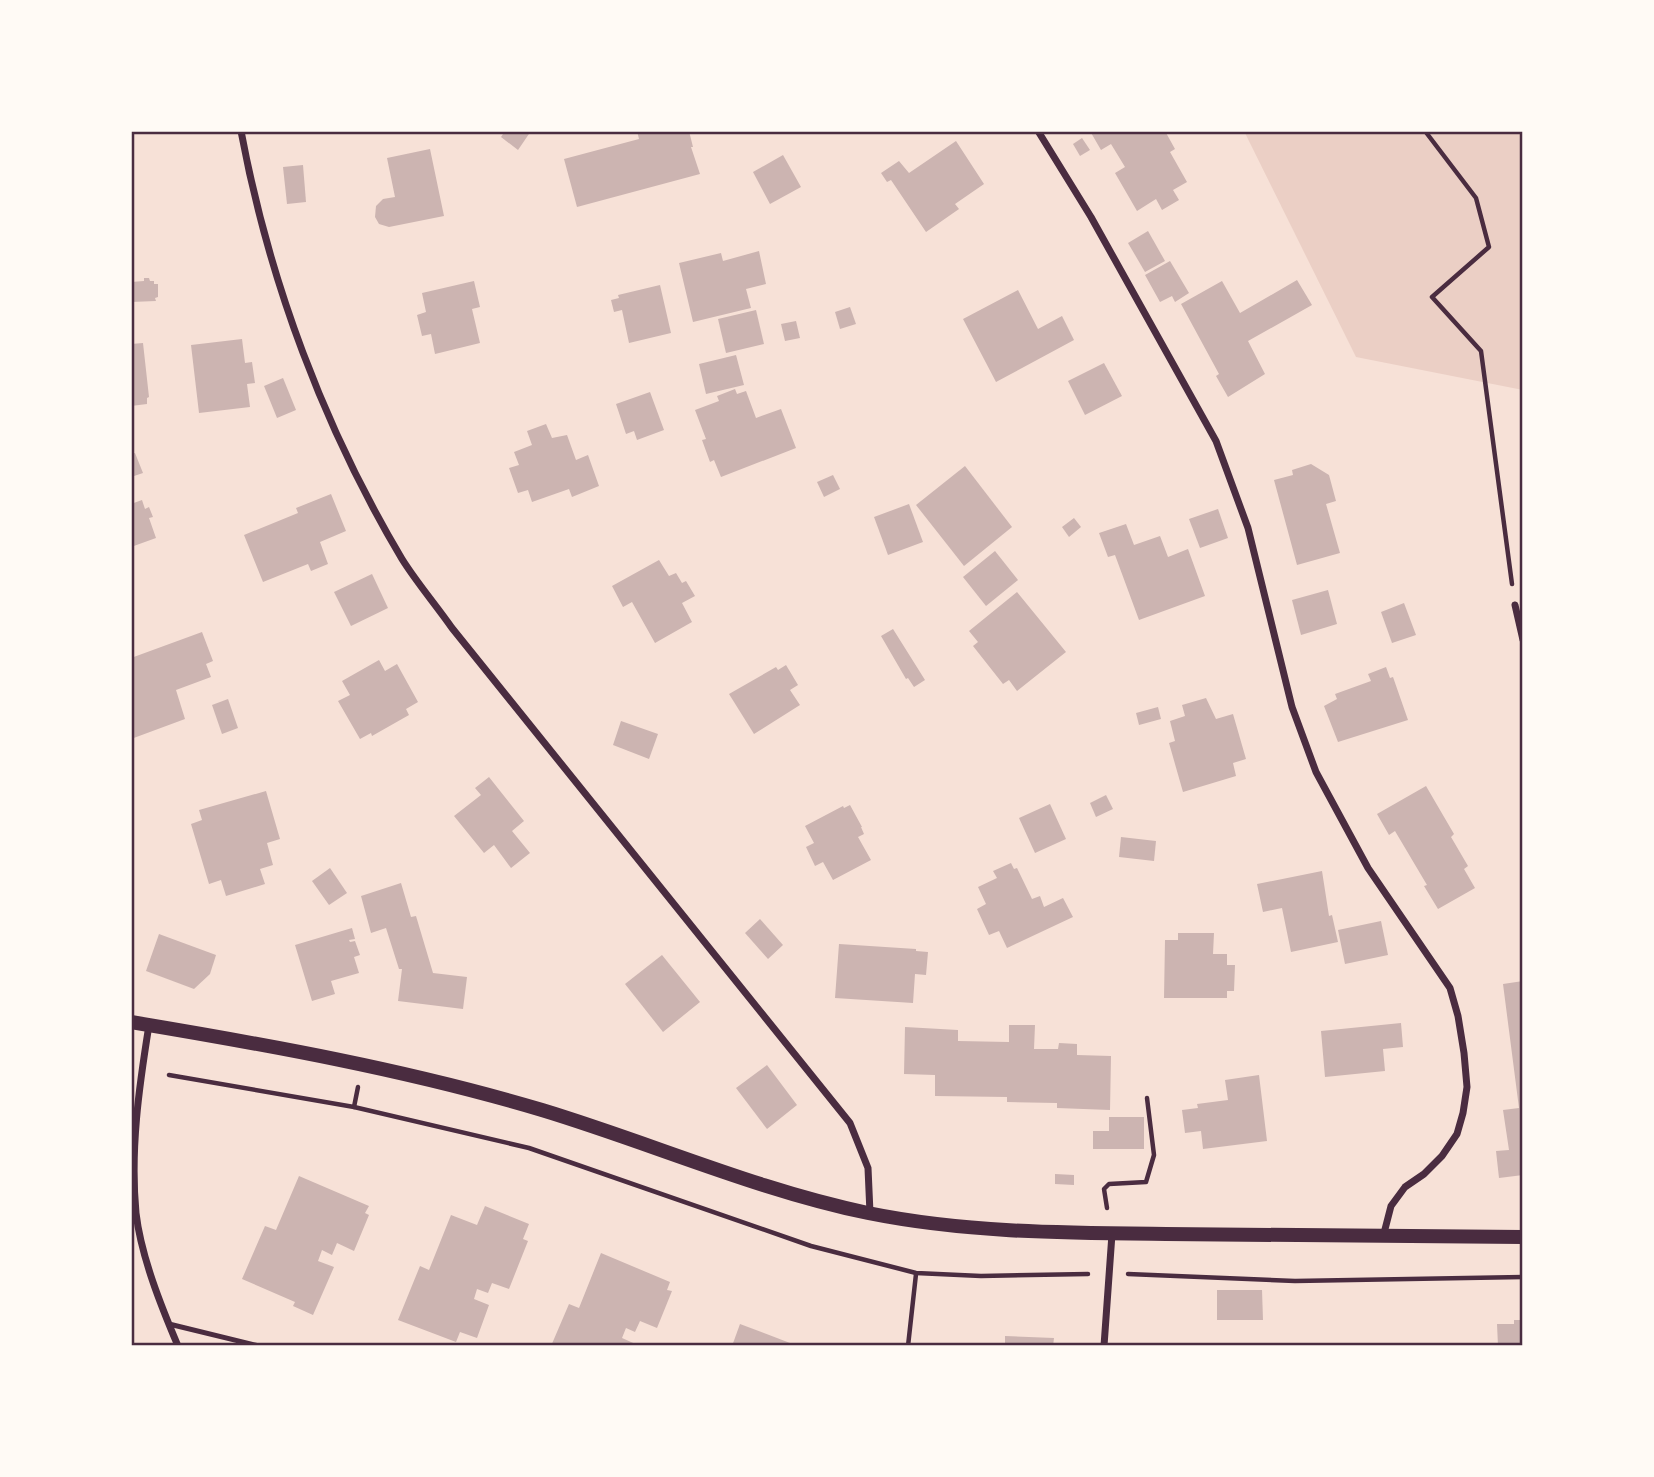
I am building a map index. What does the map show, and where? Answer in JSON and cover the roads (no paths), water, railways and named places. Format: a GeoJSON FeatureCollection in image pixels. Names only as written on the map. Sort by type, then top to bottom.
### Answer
{"type":"FeatureCollection","features":[{"type":"Feature","properties":{"kind":"main road"},"geometry":{"type":"LineString","coordinates":[[131,1022],[363,1065],[458,1087],[625,1136],[829,1204],[870,1213],[1012,1231],[1523,1237]]}},
{"type":"Feature","properties":{"kind":"street"},"geometry":{"type":"LineString","coordinates":[[241,131],[281,291],[302,348],[334,428],[363,490],[404,561],[461,638],[850,1123],[868,1168],[870,1213]]}},
{"type":"Feature","properties":{"kind":"street"},"geometry":{"type":"LineString","coordinates":[[1038,131],[1091,217],[1216,440],[1248,528],[1292,707],[1316,772],[1368,868],[1450,988],[1464,1053],[1467,1087],[1463,1113],[1457,1134],[1442,1156],[1405,1188],[1391,1206],[1383,1237]]}},
{"type":"Feature","properties":{"kind":"street"},"geometry":{"type":"LineString","coordinates":[[1515,605],[1523,640]]}},
{"type":"Feature","properties":{"kind":"street"},"geometry":{"type":"LineString","coordinates":[[149,1025],[134,1147],[136,1214],[153,1281],[178,1346]]}},
{"type":"Feature","properties":{"kind":"street"},"geometry":{"type":"LineString","coordinates":[[1104,1346],[1112,1233]]}},
{"type":"Feature","properties":{"kind":"lane"},"geometry":{"type":"LineString","coordinates":[[169,1324],[259,1346]]}}]}
